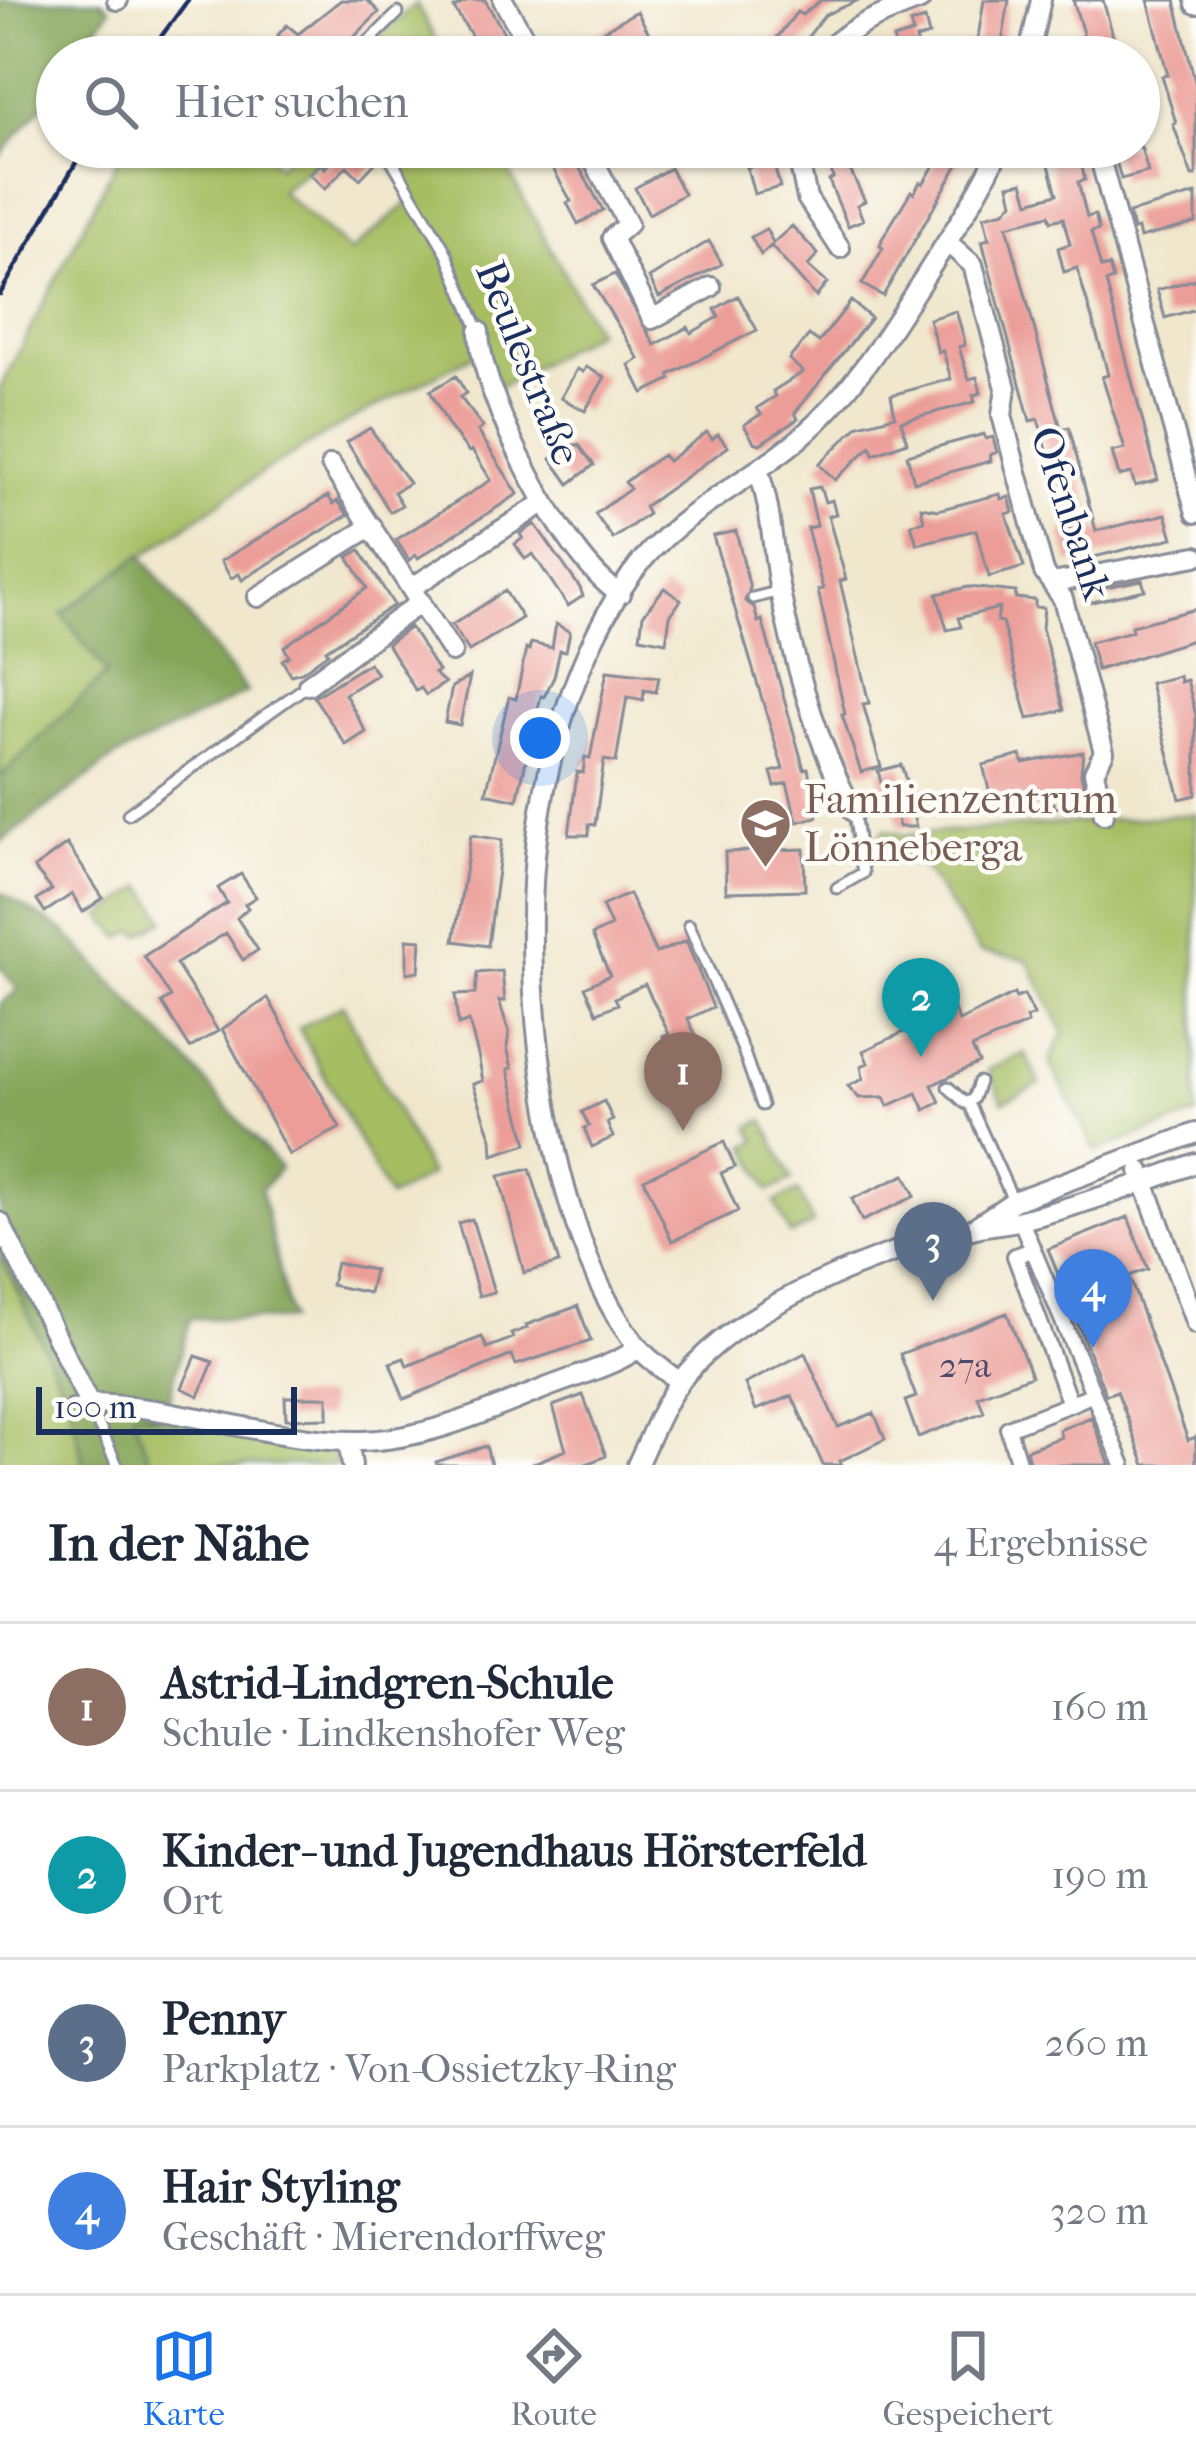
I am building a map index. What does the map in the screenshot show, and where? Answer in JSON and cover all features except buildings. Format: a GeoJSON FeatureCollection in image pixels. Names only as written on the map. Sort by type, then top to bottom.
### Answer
{"type":"FeatureCollection","features":[{"type":"Feature","properties":{"kind":"street"},"geometry":{"type":"LineString","coordinates":[[503,0],[523,36]]}},
{"type":"Feature","properties":{"kind":"street"},"geometry":{"type":"LineString","coordinates":[[844,36],[865,22],[920,0]]}},
{"type":"Feature","properties":{"kind":"street"},"geometry":{"type":"LineString","coordinates":[[1033,36],[1040,0]]}},
{"type":"Feature","properties":{"kind":"street"},"geometry":{"type":"LineString","coordinates":[[597,168],[628,224],[612,238],[652,320],[711,287]]}},
{"type":"Feature","properties":{"kind":"street"},"geometry":{"type":"LineString","coordinates":[[800,168],[806,198],[840,248]]}},
{"type":"Feature","properties":{"kind":"street"},"geometry":{"type":"LineString","coordinates":[[680,1382],[639,1348],[604,1294],[564,1180],[543,1086],[532,956],[534,864],[549,773],[575,687],[620,593],[654,547],[798,440],[849,387],[947,242],[988,168]]}},
{"type":"Feature","properties":{"kind":"street"},"geometry":{"type":"LineString","coordinates":[[1103,168],[1196,513]]}},
{"type":"Feature","properties":{"kind":"street","name":"Ofenbank"},"geometry":{"type":"LineString","coordinates":[[947,242],[973,265],[1006,388],[1002,415],[1006,432],[1044,572],[1063,599],[1104,752],[1094,772],[1104,814]]}},
{"type":"Feature","properties":{"kind":"street","name":"Beulestraße"},"geometry":{"type":"LineString","coordinates":[[478,331],[479,352],[493,391],[545,502],[587,565],[602,583],[620,593]]}},
{"type":"Feature","properties":{"kind":"street"},"geometry":{"type":"LineString","coordinates":[[331,465],[452,652]]}},
{"type":"Feature","properties":{"kind":"street"},"geometry":{"type":"LineString","coordinates":[[758,470],[767,495],[791,644],[823,747],[854,812]]}},
{"type":"Feature","properties":{"kind":"street"},"geometry":{"type":"LineString","coordinates":[[308,685],[416,595],[545,502]]}},
{"type":"Feature","properties":{"kind":"street"},"geometry":{"type":"LineString","coordinates":[[258,597],[372,526]]}},
{"type":"Feature","properties":{"kind":"street"},"geometry":{"type":"LineString","coordinates":[[1053,584],[1196,556]]}},
{"type":"Feature","properties":{"kind":"street"},"geometry":{"type":"LineString","coordinates":[[974,1228],[1014,1201],[1196,1133]]}},
{"type":"Feature","properties":{"kind":"street"},"geometry":{"type":"LineString","coordinates":[[1133,1156],[1196,1324]]}},
{"type":"Feature","properties":{"kind":"street"},"geometry":{"type":"LineString","coordinates":[[637,1465],[680,1382],[731,1333],[792,1294],[974,1228],[1021,1221],[1196,1163]]}},
{"type":"Feature","properties":{"kind":"street"},"geometry":{"type":"LineString","coordinates":[[1021,1221],[1123,1465]]}},
{"type":"Feature","properties":{"kind":"street"},"geometry":{"type":"LineString","coordinates":[[0,1222],[80,1405],[162,1409],[348,1441],[395,1438],[442,1428],[639,1348]]}},
{"type":"Feature","properties":{"kind":"street"},"geometry":{"type":"LineString","coordinates":[[1032,1250],[1015,1256],[1070,1404]]}},
{"type":"Feature","properties":{"kind":"street"},"geometry":{"type":"LineString","coordinates":[[1019,1465],[1008,1428],[1091,1396]]}},
{"type":"Feature","properties":{"kind":"street"},"geometry":{"type":"LineString","coordinates":[[348,1441],[352,1465]]}},
{"type":"Feature","properties":{"kind":"lane"},"geometry":{"type":"LineString","coordinates":[[374,36],[398,13]]}},
{"type":"Feature","properties":{"kind":"lane","name":"Beulestraße"},"geometry":{"type":"LineString","coordinates":[[396,168],[445,250],[478,331]]}},
{"type":"Feature","properties":{"kind":"lane"},"geometry":{"type":"LineString","coordinates":[[753,598],[780,591]]}},
{"type":"Feature","properties":{"kind":"lane"},"geometry":{"type":"LineString","coordinates":[[128,814],[308,685]]}},
{"type":"Feature","properties":{"kind":"lane"},"geometry":{"type":"LineString","coordinates":[[837,888],[863,873],[854,812]]}},
{"type":"Feature","properties":{"kind":"lane"},"geometry":{"type":"LineString","coordinates":[[689,926],[761,1105]]}},
{"type":"Feature","properties":{"kind":"lane"},"geometry":{"type":"LineString","coordinates":[[968,1101],[979,1082]]}},
{"type":"Feature","properties":{"kind":"lane"},"geometry":{"type":"LineString","coordinates":[[948,1087],[954,1096],[968,1101],[1014,1201]]}},
{"type":"Feature","properties":{"kind":"lane"},"geometry":{"type":"LineString","coordinates":[[80,1405],[117,1465]]}},
{"type":"Feature","properties":{"kind":"green space"},"geometry":{"type":"Polygon","coordinates":[[[0,0],[102,0],[110,9],[91,36],[36,36],[36,113],[0,156],[0,0]]]}},
{"type":"Feature","properties":{"kind":"green space"},"geometry":{"type":"Polygon","coordinates":[[[416,4],[434,36],[379,36],[416,4]]]}},
{"type":"Feature","properties":{"kind":"green space"},"geometry":{"type":"Polygon","coordinates":[[[113,168],[309,168],[280,191],[350,252],[414,198],[393,168],[507,168],[596,331],[493,391],[478,353],[263,472],[62,613],[107,673],[0,777],[0,388],[113,168]]]}},
{"type":"Feature","properties":{"kind":"green space"},"geometry":{"type":"Polygon","coordinates":[[[141,555],[247,692],[114,758],[0,843],[0,777],[107,673],[62,614],[141,555]]]}},
{"type":"Feature","properties":{"kind":"green space"},"geometry":{"type":"Polygon","coordinates":[[[1196,814],[1196,1115],[1096,1151],[1049,1062],[1064,1032],[1028,960],[980,952],[923,866],[901,857],[879,839],[884,830],[904,835],[1196,814]]]}},
{"type":"Feature","properties":{"kind":"green space"},"geometry":{"type":"Polygon","coordinates":[[[144,886],[165,920],[140,935],[135,930],[121,938],[102,916],[144,886]]]}},
{"type":"Feature","properties":{"kind":"green space"},"geometry":{"type":"Polygon","coordinates":[[[0,892],[64,931],[280,1168],[261,1190],[290,1320],[190,1318],[165,1414],[133,1414],[151,1465],[84,1465],[71,1406],[0,1253],[0,1004],[18,990],[0,967],[0,892]]]}},
{"type":"Feature","properties":{"kind":"green space"},"geometry":{"type":"Polygon","coordinates":[[[343,1005],[430,1175],[389,1198],[299,1028],[343,1005]]]}},
{"type":"Feature","properties":{"kind":"green space"},"geometry":{"type":"Polygon","coordinates":[[[1025,1053],[1040,1084],[1003,1102],[988,1070],[1025,1053]]]}},
{"type":"Feature","properties":{"kind":"green space"},"geometry":{"type":"Polygon","coordinates":[[[764,1120],[792,1180],[769,1191],[747,1146],[757,1141],[750,1127],[764,1120]]]}},
{"type":"Feature","properties":{"kind":"green space"},"geometry":{"type":"Polygon","coordinates":[[[798,1191],[813,1224],[790,1235],[775,1202],[798,1191]]]}},
{"type":"Feature","properties":{"kind":"green space"},"geometry":{"type":"Polygon","coordinates":[[[0,1253],[71,1406],[84,1465],[0,1465],[0,1253]]]}},
{"type":"Feature","properties":{"kind":"green space"},"geometry":{"type":"Polygon","coordinates":[[[132,1413],[324,1446],[339,1465],[151,1465],[132,1413]]]}},
{"type":"Feature","properties":{"kind":"railway"},"geometry":{"type":"LineString","coordinates":[[161,36],[188,0]]}},
{"type":"Feature","properties":{"kind":"railway"},"geometry":{"type":"LineString","coordinates":[[0,294],[73,168]]}},
{"type":"Feature","properties":{"kind":"place","name":"Familienzentrum Lönneberga"},"geometry":{"type":"Point","coordinates":[765,869]}},
{"type":"Feature","properties":{"kind":"place","name":"Kinder- und Jugendhaus Hörsterfeld"},"geometry":{"type":"Point","coordinates":[921,1057]}},
{"type":"Feature","properties":{"kind":"place","name":"Astrid-Lindgren-Schule"},"geometry":{"type":"Point","coordinates":[683,1131]}},
{"type":"Feature","properties":{"kind":"place","name":"Penny"},"geometry":{"type":"Point","coordinates":[933,1301]}},
{"type":"Feature","properties":{"kind":"place","name":"Hair Styling"},"geometry":{"type":"Point","coordinates":[1093,1348]}}]}
